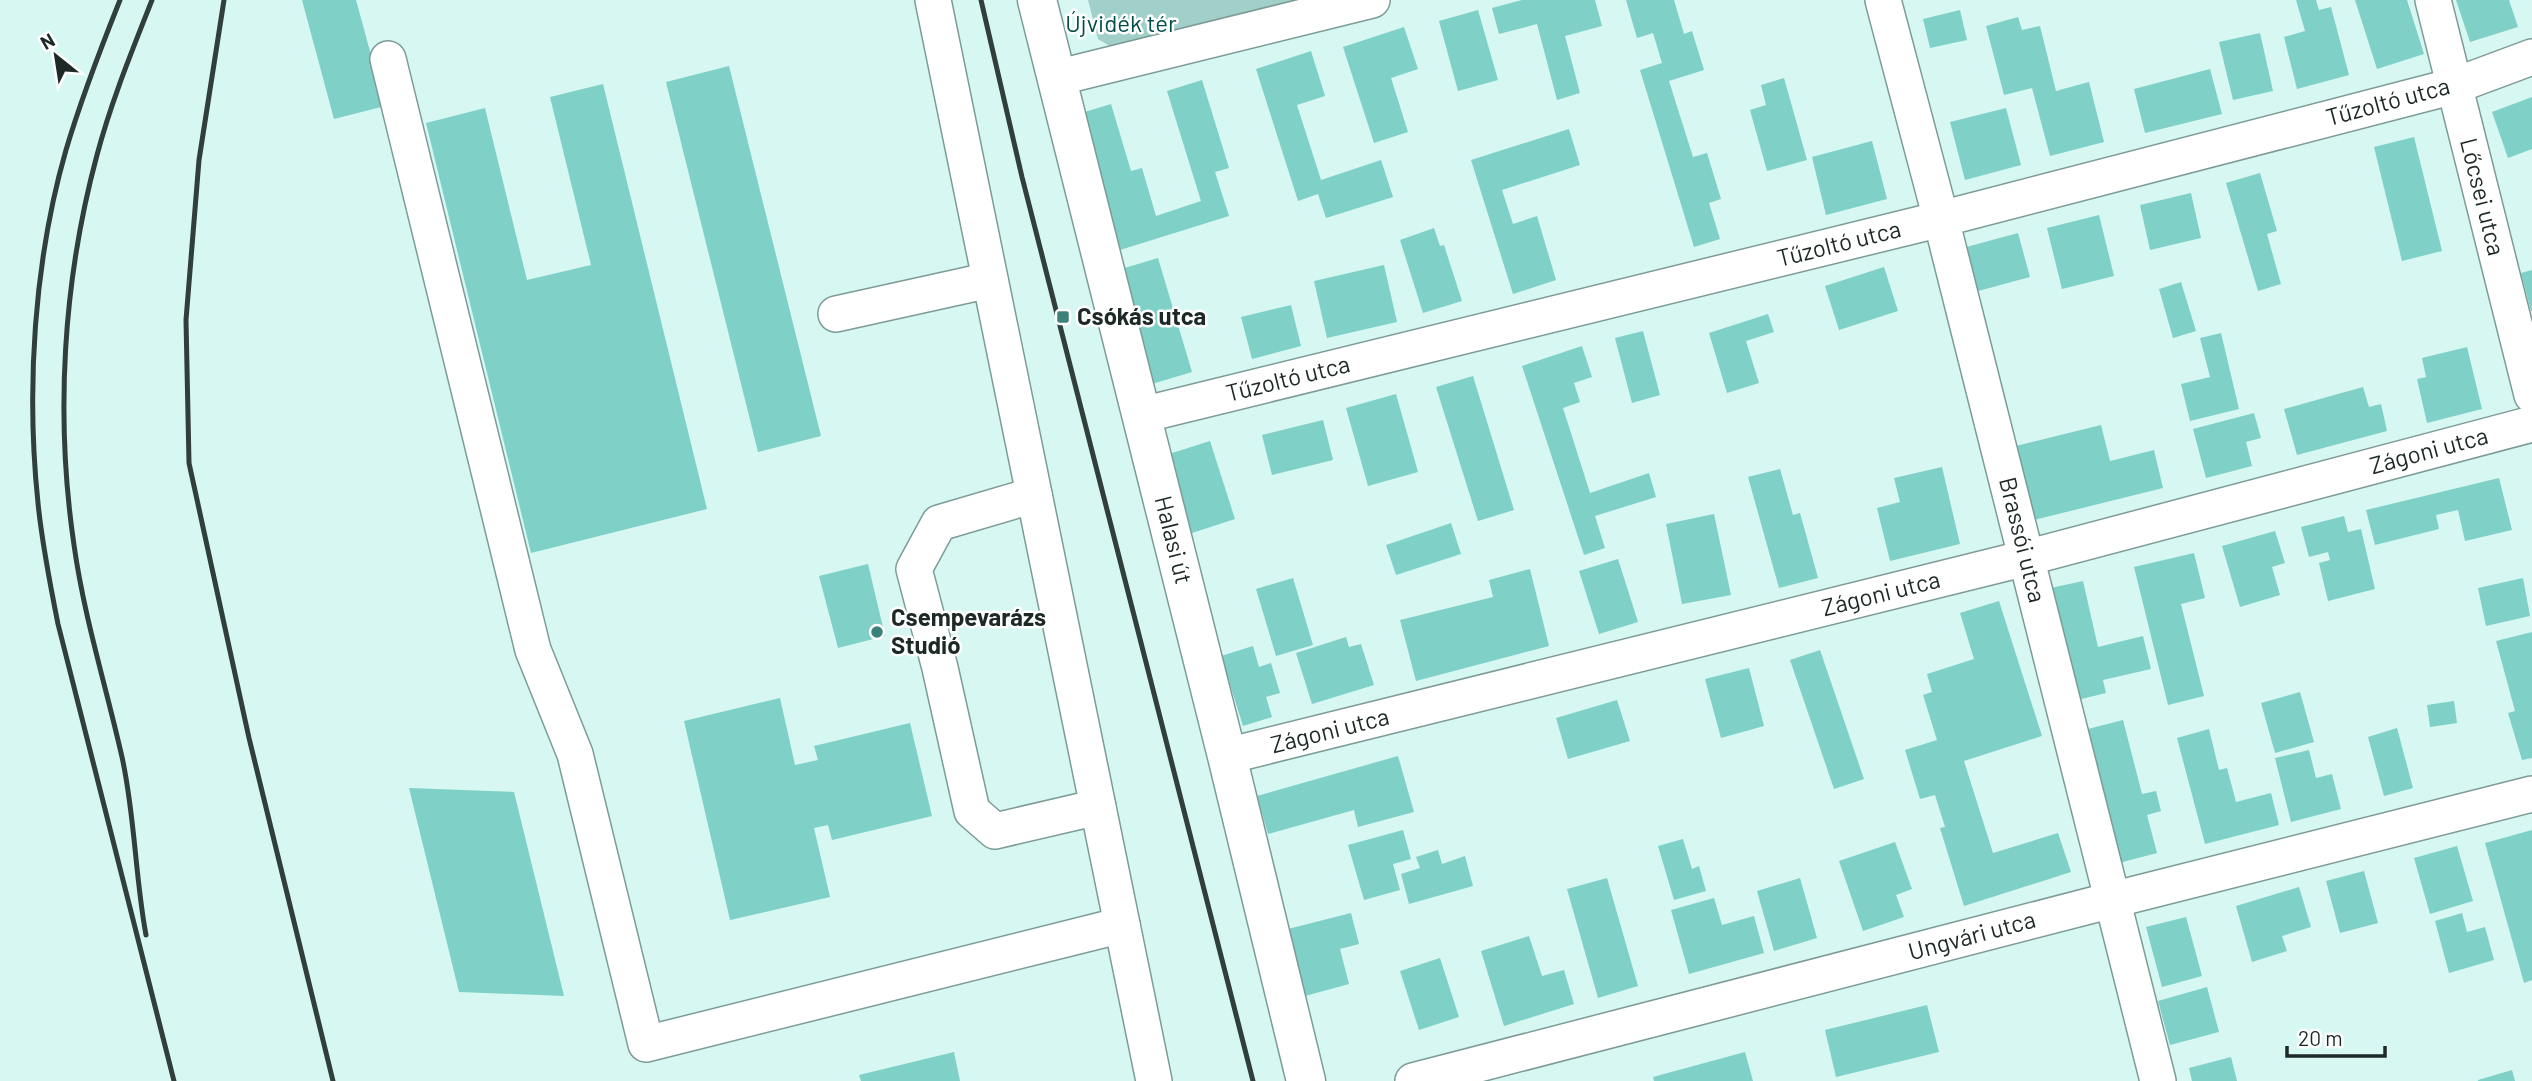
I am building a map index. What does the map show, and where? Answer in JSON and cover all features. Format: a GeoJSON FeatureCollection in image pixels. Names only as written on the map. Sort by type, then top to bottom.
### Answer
{"type":"FeatureCollection","features":[{"type":"Feature","properties":{"kind":"main road","name":"Halasi út"},"geometry":{"type":"LineString","coordinates":[[1037,0],[1306,1081]]}},
{"type":"Feature","properties":{"kind":"street"},"geometry":{"type":"LineString","coordinates":[[933,0],[1154,1081]]}},
{"type":"Feature","properties":{"kind":"street"},"geometry":{"type":"LineString","coordinates":[[1056,78],[1372,0]]}},
{"type":"Feature","properties":{"kind":"street","name":"Brassói utca"},"geometry":{"type":"LineString","coordinates":[[1883,0],[1941,219],[2158,1081]]}},
{"type":"Feature","properties":{"kind":"street","name":"Lőcsei utca"},"geometry":{"type":"LineString","coordinates":[[2434,0],[2532,395]]}},
{"type":"Feature","properties":{"kind":"street","name":"Tűzoltó utca"},"geometry":{"type":"LineString","coordinates":[[1142,415],[1941,219],[2454,86],[2532,57]]}},
{"type":"Feature","properties":{"kind":"street"},"geometry":{"type":"LineString","coordinates":[[388,59],[533,650],[575,754],[646,1044],[1122,925]]}},
{"type":"Feature","properties":{"kind":"street"},"geometry":{"type":"LineString","coordinates":[[836,313],[990,280]]}},
{"type":"Feature","properties":{"kind":"street","name":"Zágoni utca"},"geometry":{"type":"LineString","coordinates":[[1227,756],[2026,558],[2532,424]]}},
{"type":"Feature","properties":{"kind":"street"},"geometry":{"type":"LineString","coordinates":[[1034,495],[939,523],[914,569],[940,668],[972,811],[995,831],[1098,807]]}},
{"type":"Feature","properties":{"kind":"street","name":"Ungvári utca"},"geometry":{"type":"LineString","coordinates":[[1413,1081],[2532,794]]}},
{"type":"Feature","properties":{"kind":"green space","name":"Újvidék tér"},"geometry":{"type":"Polygon","coordinates":[[[1088,0],[1327,0],[1116,50],[1098,39],[1088,0]]]}},
{"type":"Feature","properties":{"kind":"building"},"geometry":{"type":"Polygon","coordinates":[[[302,0],[356,0],[385,106],[334,119],[302,0]]]}},
{"type":"Feature","properties":{"kind":"building"},"geometry":{"type":"Polygon","coordinates":[[[1522,0],[1595,0],[1602,26],[1565,36],[1580,93],[1557,100],[1537,24],[1499,34],[1492,8],[1522,0]]]}},
{"type":"Feature","properties":{"kind":"building"},"geometry":{"type":"Polygon","coordinates":[[[1626,0],[1674,0],[1684,34],[1692,31],[1704,70],[1669,81],[1693,157],[1707,153],[1721,199],[1709,203],[1720,239],[1694,247],[1640,70],[1662,63],[1653,33],[1637,38],[1626,0]]]}},
{"type":"Feature","properties":{"kind":"building"},"geometry":{"type":"Polygon","coordinates":[[[2296,0],[2316,0],[2319,10],[2331,7],[2349,75],[2297,89],[2284,37],[2305,31],[2296,0]]]}},
{"type":"Feature","properties":{"kind":"building"},"geometry":{"type":"Polygon","coordinates":[[[2355,0],[2407,0],[2424,54],[2377,69],[2355,0]]]}},
{"type":"Feature","properties":{"kind":"building"},"geometry":{"type":"Polygon","coordinates":[[[2456,0],[2509,0],[2518,27],[2470,42],[2456,0]]]}},
{"type":"Feature","properties":{"kind":"building"},"geometry":{"type":"Polygon","coordinates":[[[1478,10],[1498,80],[1458,91],[1439,21],[1478,10]]]}},
{"type":"Feature","properties":{"kind":"building"},"geometry":{"type":"Polygon","coordinates":[[[1960,10],[1967,40],[1930,48],[1923,19],[1960,10]]]}},
{"type":"Feature","properties":{"kind":"building"},"geometry":{"type":"Polygon","coordinates":[[[2018,17],[2022,30],[2040,26],[2056,91],[2089,82],[2104,142],[2050,156],[2032,88],[2004,95],[1986,26],[2018,17]]]}},
{"type":"Feature","properties":{"kind":"building"},"geometry":{"type":"Polygon","coordinates":[[[1404,27],[1418,69],[1391,78],[1408,132],[1374,143],[1343,47],[1404,27]]]}},
{"type":"Feature","properties":{"kind":"building"},"geometry":{"type":"Polygon","coordinates":[[[2260,33],[2273,91],[2233,100],[2219,42],[2260,33]]]}},
{"type":"Feature","properties":{"kind":"building"},"geometry":{"type":"Polygon","coordinates":[[[1311,51],[1325,96],[1297,105],[1321,180],[1381,160],[1393,197],[1326,218],[1318,194],[1298,201],[1256,69],[1311,51]]]}},
{"type":"Feature","properties":{"kind":"building"},"geometry":{"type":"Polygon","coordinates":[[[729,66],[821,436],[758,452],[666,82],[729,66]]]}},
{"type":"Feature","properties":{"kind":"building"},"geometry":{"type":"Polygon","coordinates":[[[2210,69],[2222,114],[2145,133],[2134,89],[2210,69]]]}},
{"type":"Feature","properties":{"kind":"building"},"geometry":{"type":"Polygon","coordinates":[[[1784,78],[1807,160],[1767,171],[1750,110],[1766,105],[1761,85],[1784,78]]]}},
{"type":"Feature","properties":{"kind":"building"},"geometry":{"type":"Polygon","coordinates":[[[1202,80],[1229,168],[1215,172],[1229,216],[1120,250],[1078,114],[1111,104],[1131,171],[1142,168],[1156,216],[1201,201],[1167,91],[1202,80]]]}},
{"type":"Feature","properties":{"kind":"building"},"geometry":{"type":"Polygon","coordinates":[[[603,84],[707,509],[531,553],[426,123],[485,108],[527,280],[591,265],[550,97],[603,84]]]}},
{"type":"Feature","properties":{"kind":"building"},"geometry":{"type":"Polygon","coordinates":[[[2532,97],[2532,149],[2508,158],[2492,112],[2532,97]]]}},
{"type":"Feature","properties":{"kind":"building"},"geometry":{"type":"Polygon","coordinates":[[[2006,108],[2021,165],[1965,180],[1950,122],[2006,108]]]}},
{"type":"Feature","properties":{"kind":"building"},"geometry":{"type":"Polygon","coordinates":[[[1569,129],[1580,165],[1502,190],[1513,224],[1537,216],[1556,280],[1513,294],[1471,160],[1569,129]]]}},
{"type":"Feature","properties":{"kind":"building"},"geometry":{"type":"Polygon","coordinates":[[[2414,137],[2442,251],[2402,261],[2374,147],[2414,137]]]}},
{"type":"Feature","properties":{"kind":"building"},"geometry":{"type":"Polygon","coordinates":[[[1872,141],[1887,199],[1826,215],[1812,157],[1872,141]]]}},
{"type":"Feature","properties":{"kind":"building"},"geometry":{"type":"Polygon","coordinates":[[[2260,173],[2277,231],[2267,234],[2281,284],[2258,291],[2226,183],[2260,173]]]}},
{"type":"Feature","properties":{"kind":"building"},"geometry":{"type":"Polygon","coordinates":[[[2191,193],[2201,238],[2150,250],[2140,205],[2191,193]]]}},
{"type":"Feature","properties":{"kind":"building"},"geometry":{"type":"Polygon","coordinates":[[[2099,215],[2114,276],[2062,289],[2047,228],[2099,215]]]}},
{"type":"Feature","properties":{"kind":"building"},"geometry":{"type":"Polygon","coordinates":[[[1434,228],[1440,246],[1444,245],[1462,301],[1423,313],[1400,240],[1434,228]]]}},
{"type":"Feature","properties":{"kind":"building"},"geometry":{"type":"Polygon","coordinates":[[[2018,233],[2030,277],[1971,293],[1959,249],[2018,233]]]}},
{"type":"Feature","properties":{"kind":"building"},"geometry":{"type":"Polygon","coordinates":[[[1158,258],[1192,372],[1152,384],[1118,270],[1158,258]]]}},
{"type":"Feature","properties":{"kind":"building"},"geometry":{"type":"Polygon","coordinates":[[[1384,265],[1397,322],[1327,338],[1314,281],[1384,265]]]}},
{"type":"Feature","properties":{"kind":"building"},"geometry":{"type":"Polygon","coordinates":[[[1884,267],[1898,311],[1839,330],[1825,286],[1884,267]]]}},
{"type":"Feature","properties":{"kind":"building"},"geometry":{"type":"Polygon","coordinates":[[[2532,270],[2532,311],[2531,311],[2521,273],[2532,270]]]}},
{"type":"Feature","properties":{"kind":"building"},"geometry":{"type":"Polygon","coordinates":[[[2181,282],[2196,331],[2173,338],[2159,289],[2181,282]]]}},
{"type":"Feature","properties":{"kind":"building"},"geometry":{"type":"Polygon","coordinates":[[[1291,305],[1301,346],[1252,359],[1241,317],[1291,305]]]}},
{"type":"Feature","properties":{"kind":"building"},"geometry":{"type":"Polygon","coordinates":[[[1768,314],[1774,332],[1746,341],[1759,383],[1727,393],[1709,333],[1768,314]]]}},
{"type":"Feature","properties":{"kind":"building"},"geometry":{"type":"Polygon","coordinates":[[[1643,331],[1660,395],[1632,403],[1615,338],[1643,331]]]}},
{"type":"Feature","properties":{"kind":"building"},"geometry":{"type":"Polygon","coordinates":[[[2221,333],[2239,409],[2190,421],[2181,384],[2210,377],[2200,338],[2221,333]]]}},
{"type":"Feature","properties":{"kind":"building"},"geometry":{"type":"Polygon","coordinates":[[[1582,346],[1592,377],[1574,383],[1580,402],[1563,408],[1590,493],[1649,473],[1656,497],[1595,516],[1605,548],[1584,555],[1522,366],[1582,346]]]}},
{"type":"Feature","properties":{"kind":"building"},"geometry":{"type":"Polygon","coordinates":[[[2467,347],[2482,409],[2427,423],[2417,379],[2426,377],[2422,358],[2467,347]]]}},
{"type":"Feature","properties":{"kind":"building"},"geometry":{"type":"Polygon","coordinates":[[[1473,376],[1514,510],[1478,521],[1436,387],[1473,376]]]}},
{"type":"Feature","properties":{"kind":"building"},"geometry":{"type":"Polygon","coordinates":[[[2363,387],[2369,407],[2381,404],[2387,431],[2297,455],[2284,409],[2363,387]]]}},
{"type":"Feature","properties":{"kind":"building"},"geometry":{"type":"Polygon","coordinates":[[[1396,394],[1418,472],[1368,486],[1346,408],[1396,394]]]}},
{"type":"Feature","properties":{"kind":"building"},"geometry":{"type":"Polygon","coordinates":[[[2254,413],[2261,438],[2246,442],[2252,466],[2206,478],[2193,429],[2254,413]]]}},
{"type":"Feature","properties":{"kind":"building"},"geometry":{"type":"Polygon","coordinates":[[[1323,420],[1333,460],[1272,475],[1262,435],[1323,420]]]}},
{"type":"Feature","properties":{"kind":"building"},"geometry":{"type":"Polygon","coordinates":[[[2101,425],[2110,461],[2154,450],[2163,488],[2026,522],[2008,448],[2101,425]]]}},
{"type":"Feature","properties":{"kind":"building"},"geometry":{"type":"Polygon","coordinates":[[[1210,441],[1235,519],[1192,533],[1166,455],[1210,441]]]}},
{"type":"Feature","properties":{"kind":"building"},"geometry":{"type":"Polygon","coordinates":[[[1942,467],[1960,544],[1890,561],[1877,508],[1900,502],[1894,478],[1942,467]]]}},
{"type":"Feature","properties":{"kind":"building"},"geometry":{"type":"Polygon","coordinates":[[[1780,469],[1793,515],[1800,513],[1818,578],[1779,588],[1748,477],[1780,469]]]}},
{"type":"Feature","properties":{"kind":"building"},"geometry":{"type":"Polygon","coordinates":[[[2499,478],[2512,530],[2465,541],[2458,510],[2436,515],[2439,529],[2375,545],[2366,510],[2499,478]]]}},
{"type":"Feature","properties":{"kind":"building"},"geometry":{"type":"Polygon","coordinates":[[[1714,514],[1731,595],[1682,604],[1666,524],[1714,514]]]}},
{"type":"Feature","properties":{"kind":"building"},"geometry":{"type":"Polygon","coordinates":[[[2344,516],[2348,532],[2361,529],[2375,589],[2328,601],[2319,563],[2330,560],[2328,552],[2309,557],[2301,527],[2344,516]]]}},
{"type":"Feature","properties":{"kind":"building"},"geometry":{"type":"Polygon","coordinates":[[[1451,523],[1461,554],[1396,575],[1386,545],[1451,523]]]}},
{"type":"Feature","properties":{"kind":"building"},"geometry":{"type":"Polygon","coordinates":[[[2275,531],[2285,563],[2272,567],[2280,595],[2240,607],[2222,546],[2275,531]]]}},
{"type":"Feature","properties":{"kind":"building"},"geometry":{"type":"Polygon","coordinates":[[[2194,553],[2205,598],[2181,604],[2204,696],[2168,705],[2134,567],[2194,553]]]}},
{"type":"Feature","properties":{"kind":"building"},"geometry":{"type":"Polygon","coordinates":[[[1618,559],[1638,622],[1599,634],[1579,571],[1618,559]]]}},
{"type":"Feature","properties":{"kind":"building"},"geometry":{"type":"Polygon","coordinates":[[[868,564],[885,636],[838,648],[819,576],[868,564]]]}},
{"type":"Feature","properties":{"kind":"building"},"geometry":{"type":"Polygon","coordinates":[[[1530,569],[1549,646],[1416,681],[1400,620],[1493,597],[1489,580],[1530,569]]]}},
{"type":"Feature","properties":{"kind":"building"},"geometry":{"type":"Polygon","coordinates":[[[1293,578],[1313,645],[1276,656],[1256,589],[1293,578]]]}},
{"type":"Feature","properties":{"kind":"building"},"geometry":{"type":"Polygon","coordinates":[[[2523,578],[2530,616],[2486,626],[2478,588],[2523,578]]]}},
{"type":"Feature","properties":{"kind":"building"},"geometry":{"type":"Polygon","coordinates":[[[2083,581],[2098,647],[2143,636],[2151,669],[2103,680],[2106,693],[2073,701],[2046,589],[2083,581]]]}},
{"type":"Feature","properties":{"kind":"building"},"geometry":{"type":"Polygon","coordinates":[[[1999,601],[2042,736],[1964,761],[1993,853],[2058,833],[2071,872],[1964,906],[1940,828],[1945,827],[1935,795],[1920,799],[1905,750],[1937,740],[1923,695],[1932,692],[1927,674],[1974,659],[1960,613],[1999,601]]]}},
{"type":"Feature","properties":{"kind":"building"},"geometry":{"type":"Polygon","coordinates":[[[2532,632],[2532,758],[2522,760],[2508,713],[2515,711],[2496,641],[2532,632]]]}},
{"type":"Feature","properties":{"kind":"building"},"geometry":{"type":"Polygon","coordinates":[[[1346,637],[1349,647],[1361,644],[1374,685],[1312,704],[1296,653],[1346,637]]]}},
{"type":"Feature","properties":{"kind":"building"},"geometry":{"type":"Polygon","coordinates":[[[1253,646],[1259,667],[1271,663],[1280,693],[1266,697],[1272,717],[1243,726],[1221,656],[1253,646]]]}},
{"type":"Feature","properties":{"kind":"building"},"geometry":{"type":"Polygon","coordinates":[[[1820,650],[1864,779],[1834,789],[1790,660],[1820,650]]]}},
{"type":"Feature","properties":{"kind":"building"},"geometry":{"type":"Polygon","coordinates":[[[1749,668],[1764,726],[1721,738],[1705,679],[1749,668]]]}},
{"type":"Feature","properties":{"kind":"building"},"geometry":{"type":"Polygon","coordinates":[[[2300,692],[2314,742],[2275,753],[2261,703],[2300,692]]]}},
{"type":"Feature","properties":{"kind":"building"},"geometry":{"type":"Polygon","coordinates":[[[780,698],[795,765],[818,760],[814,746],[910,723],[932,816],[832,840],[828,825],[814,828],[830,897],[730,920],[684,721],[780,698]]]}},
{"type":"Feature","properties":{"kind":"building"},"geometry":{"type":"Polygon","coordinates":[[[1617,700],[1630,741],[1568,759],[1556,718],[1617,700]]]}},
{"type":"Feature","properties":{"kind":"building"},"geometry":{"type":"Polygon","coordinates":[[[2454,701],[2457,723],[2430,727],[2427,705],[2454,701]]]}},
{"type":"Feature","properties":{"kind":"building"},"geometry":{"type":"Polygon","coordinates":[[[2123,720],[2142,794],[2156,791],[2161,811],[2147,815],[2157,853],[2115,864],[2080,731],[2123,720]]]}},
{"type":"Feature","properties":{"kind":"building"},"geometry":{"type":"Polygon","coordinates":[[[2397,728],[2413,788],[2384,796],[2368,737],[2397,728]]]}},
{"type":"Feature","properties":{"kind":"building"},"geometry":{"type":"Polygon","coordinates":[[[2209,729],[2219,770],[2227,768],[2236,802],[2271,793],[2279,825],[2205,844],[2177,738],[2209,729]]]}},
{"type":"Feature","properties":{"kind":"building"},"geometry":{"type":"Polygon","coordinates":[[[2309,750],[2316,778],[2332,774],[2341,809],[2291,822],[2275,758],[2309,750]]]}},
{"type":"Feature","properties":{"kind":"building"},"geometry":{"type":"Polygon","coordinates":[[[1398,756],[1414,812],[1358,827],[1354,810],[1268,834],[1257,796],[1398,756]]]}},
{"type":"Feature","properties":{"kind":"building"},"geometry":{"type":"Polygon","coordinates":[[[409,788],[514,792],[564,996],[459,992],[409,788]]]}},
{"type":"Feature","properties":{"kind":"building"},"geometry":{"type":"Polygon","coordinates":[[[1403,830],[1411,859],[1393,864],[1400,890],[1364,900],[1348,845],[1403,830]]]}},
{"type":"Feature","properties":{"kind":"building"},"geometry":{"type":"Polygon","coordinates":[[[2532,830],[2532,980],[2524,983],[2485,843],[2532,830]]]}},
{"type":"Feature","properties":{"kind":"building"},"geometry":{"type":"Polygon","coordinates":[[[1683,839],[1692,869],[1699,866],[1706,891],[1674,900],[1658,846],[1683,839]]]}},
{"type":"Feature","properties":{"kind":"building"},"geometry":{"type":"Polygon","coordinates":[[[1895,842],[1912,889],[1896,895],[1904,917],[1863,931],[1839,861],[1895,842]]]}},
{"type":"Feature","properties":{"kind":"building"},"geometry":{"type":"Polygon","coordinates":[[[2457,846],[2473,901],[2430,914],[2414,858],[2457,846]]]}},
{"type":"Feature","properties":{"kind":"building"},"geometry":{"type":"Polygon","coordinates":[[[1438,850],[1442,864],[1465,856],[1473,886],[1409,904],[1401,874],[1420,868],[1416,857],[1438,850]]]}},
{"type":"Feature","properties":{"kind":"building"},"geometry":{"type":"Polygon","coordinates":[[[2364,871],[2378,923],[2340,933],[2326,881],[2364,871]]]}},
{"type":"Feature","properties":{"kind":"building"},"geometry":{"type":"Polygon","coordinates":[[[1607,878],[1638,986],[1598,998],[1567,889],[1607,878]]]}},
{"type":"Feature","properties":{"kind":"building"},"geometry":{"type":"Polygon","coordinates":[[[1800,878],[1817,938],[1774,951],[1757,891],[1800,878]]]}},
{"type":"Feature","properties":{"kind":"building"},"geometry":{"type":"Polygon","coordinates":[[[2299,887],[2311,927],[2282,936],[2287,951],[2252,962],[2236,906],[2299,887]]]}},
{"type":"Feature","properties":{"kind":"building"},"geometry":{"type":"Polygon","coordinates":[[[1714,898],[1722,925],[1754,916],[1764,953],[1689,974],[1671,910],[1714,898]]]}},
{"type":"Feature","properties":{"kind":"building"},"geometry":{"type":"Polygon","coordinates":[[[1351,913],[1359,944],[1340,949],[1349,984],[1305,996],[1288,929],[1351,913]]]}},
{"type":"Feature","properties":{"kind":"building"},"geometry":{"type":"Polygon","coordinates":[[[2462,913],[2467,932],[2485,927],[2494,960],[2449,973],[2435,921],[2462,913]]]}},
{"type":"Feature","properties":{"kind":"building"},"geometry":{"type":"Polygon","coordinates":[[[2186,917],[2202,976],[2162,987],[2146,927],[2186,917]]]}},
{"type":"Feature","properties":{"kind":"building"},"geometry":{"type":"Polygon","coordinates":[[[1529,936],[1542,976],[1564,970],[1574,1004],[1504,1026],[1481,951],[1529,936]]]}},
{"type":"Feature","properties":{"kind":"building"},"geometry":{"type":"Polygon","coordinates":[[[1440,958],[1459,1017],[1419,1030],[1400,971],[1440,958]]]}},
{"type":"Feature","properties":{"kind":"building"},"geometry":{"type":"Polygon","coordinates":[[[2207,987],[2219,1032],[2170,1045],[2158,1001],[2207,987]]]}},
{"type":"Feature","properties":{"kind":"building"},"geometry":{"type":"Polygon","coordinates":[[[1927,1005],[1939,1052],[1836,1077],[1825,1030],[1927,1005]]]}},
{"type":"Feature","properties":{"kind":"building"},"geometry":{"type":"Polygon","coordinates":[[[954,1052],[960,1081],[861,1081],[859,1075],[954,1052]]]}},
{"type":"Feature","properties":{"kind":"building"},"geometry":{"type":"Polygon","coordinates":[[[1745,1052],[1753,1081],[1654,1081],[1653,1077],[1745,1052]]]}},
{"type":"Feature","properties":{"kind":"building"},"geometry":{"type":"Polygon","coordinates":[[[2231,1057],[2237,1081],[2192,1081],[2189,1068],[2231,1057]]]}},
{"type":"Feature","properties":{"kind":"building"},"geometry":{"type":"Polygon","coordinates":[[[2512,1070],[2515,1081],[2478,1081],[2478,1080],[2512,1070]]]}},
{"type":"Feature","properties":{"kind":"railway"},"geometry":{"type":"LineString","coordinates":[[120,0],[66,150],[46,236],[33,370],[34,460],[42,534],[58,624],[174,1081]]}},
{"type":"Feature","properties":{"kind":"railway"},"geometry":{"type":"LineString","coordinates":[[146,935],[126,779],[78,572],[68,496],[64,398],[70,300],[85,203],[109,116],[152,0]]}},
{"type":"Feature","properties":{"kind":"railway"},"geometry":{"type":"LineString","coordinates":[[224,0],[199,160],[186,320],[189,463],[249,738],[333,1081]]}},
{"type":"Feature","properties":{"kind":"railway"},"geometry":{"type":"LineString","coordinates":[[981,0],[1022,177],[1253,1081]]}},
{"type":"Feature","properties":{"kind":"place","name":"Csókás utca"},"geometry":{"type":"Point","coordinates":[1063,317]}},
{"type":"Feature","properties":{"kind":"place","name":"Csempevarázs Studió"},"geometry":{"type":"Point","coordinates":[877,632]}}]}
